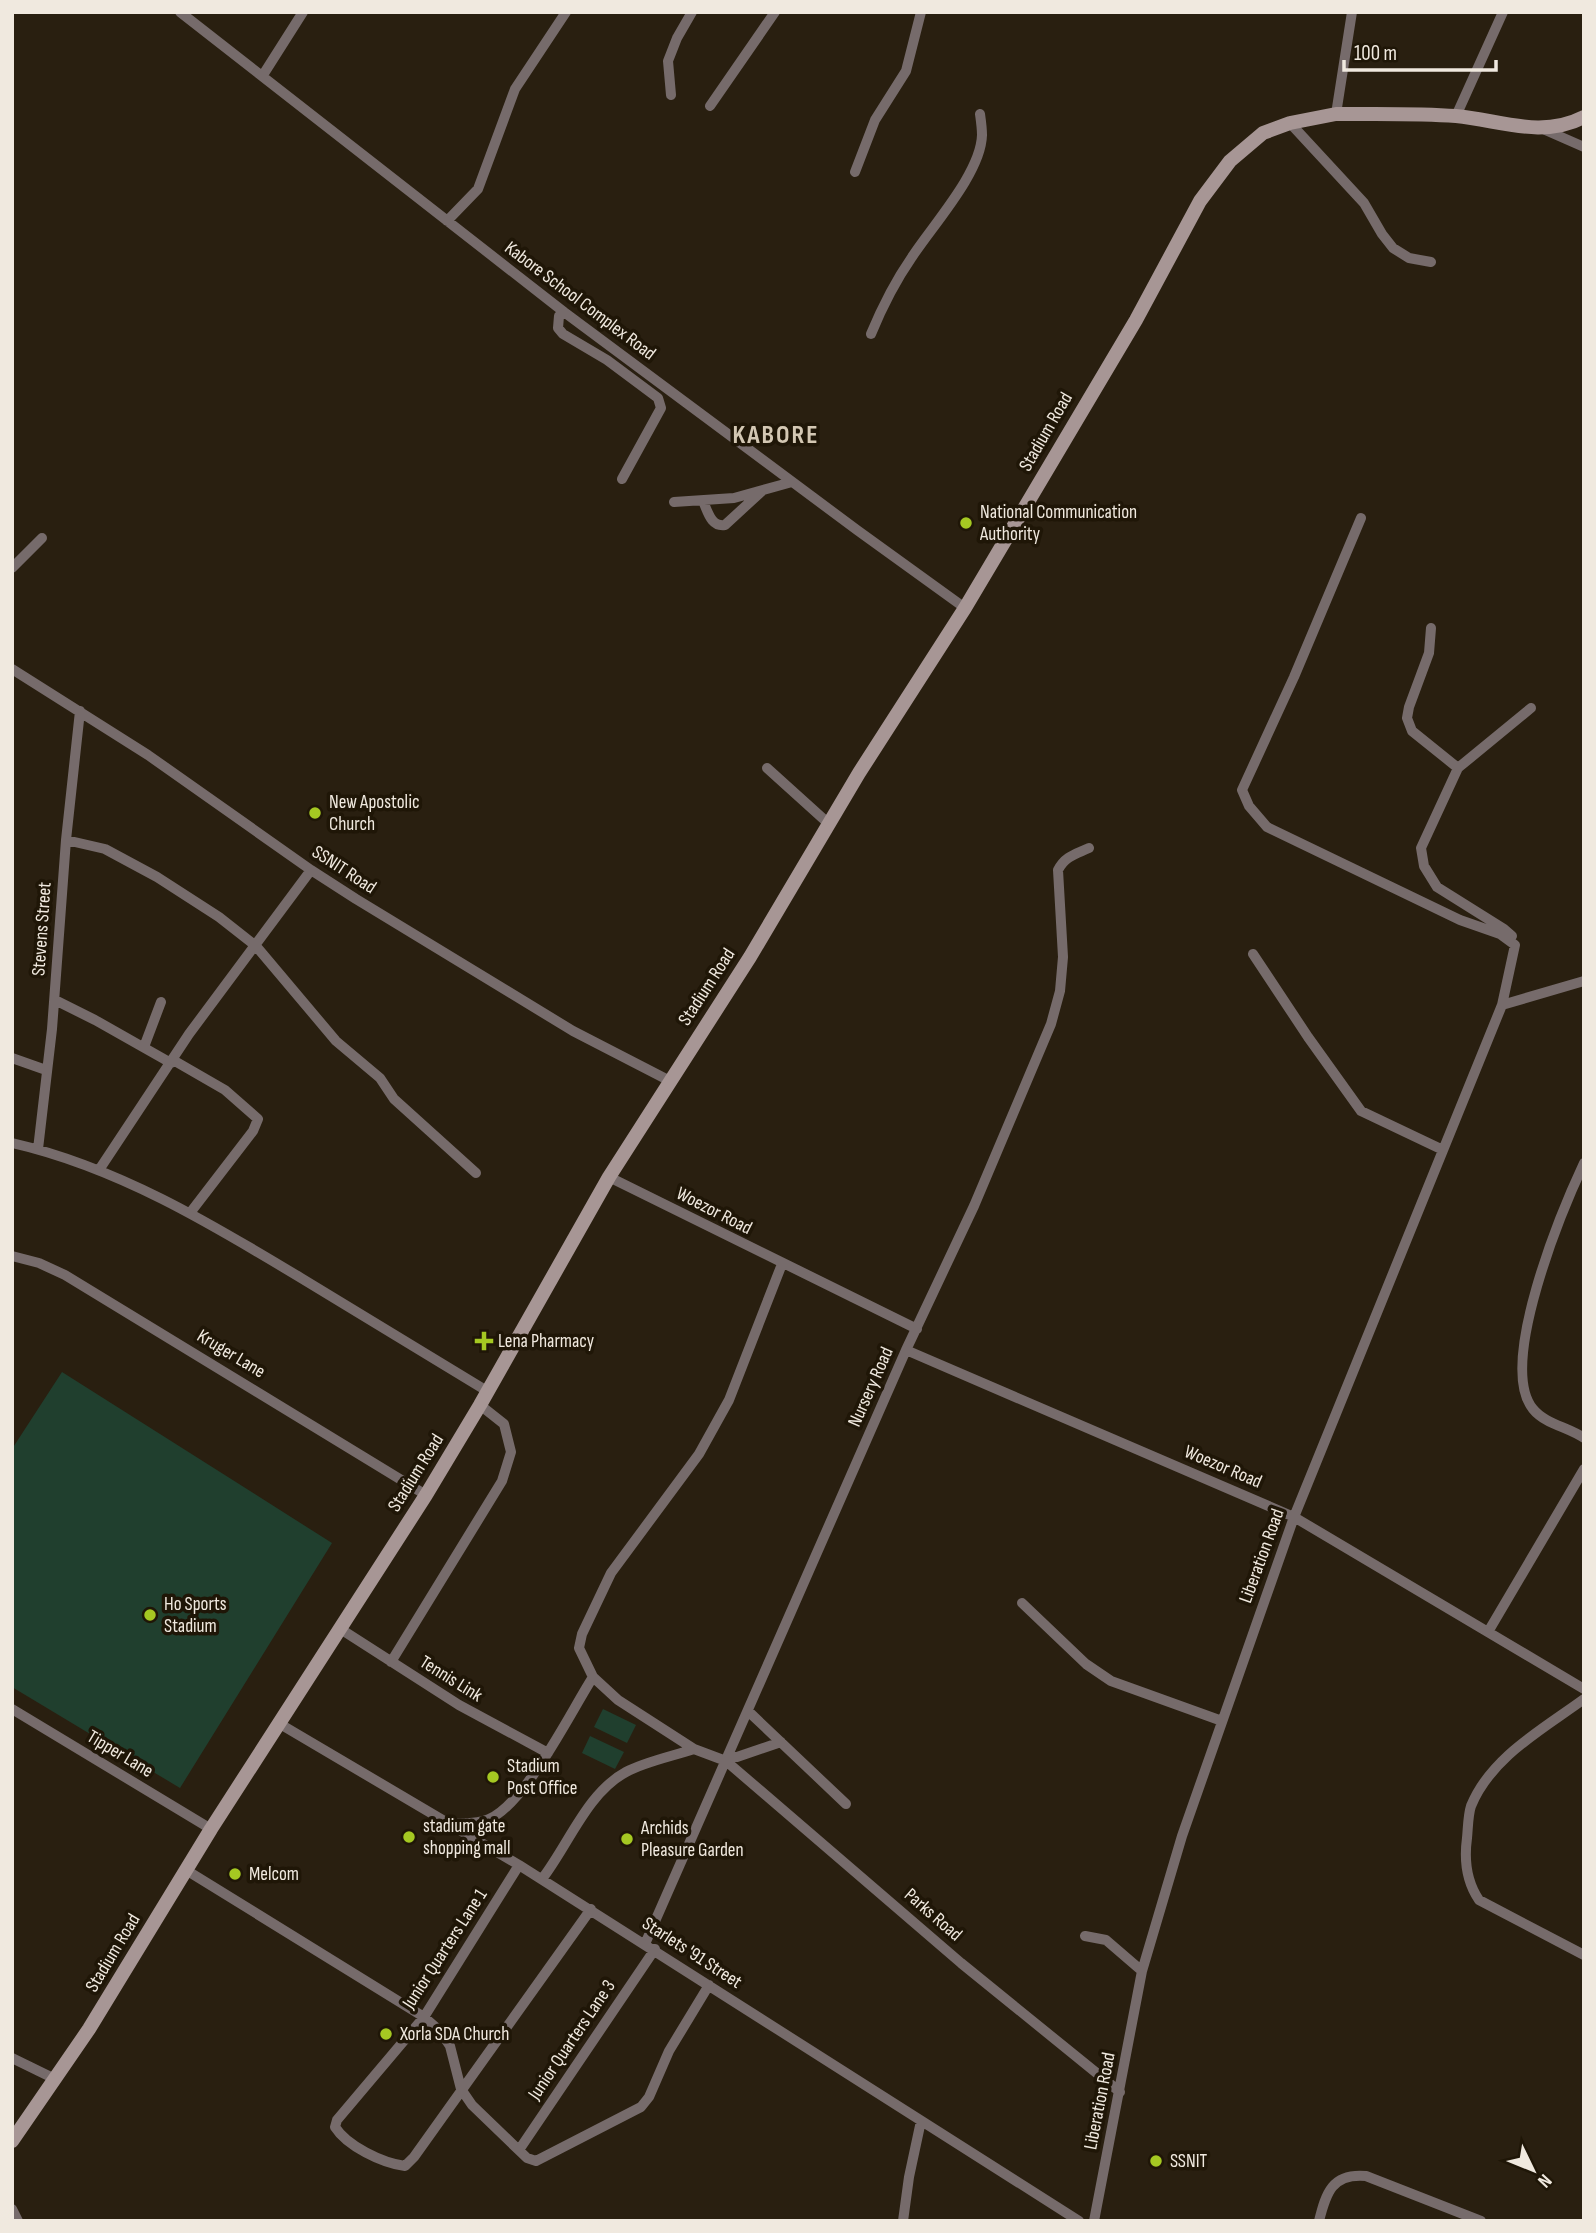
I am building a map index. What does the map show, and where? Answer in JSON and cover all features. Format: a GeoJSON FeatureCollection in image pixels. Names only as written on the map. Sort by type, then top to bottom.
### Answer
{"type":"FeatureCollection","features":[{"type":"Feature","properties":{"kind":"main road","name":"Stadium Road"},"geometry":{"type":"LineString","coordinates":[[12,2141],[89,2029],[211,1829],[426,1494],[484,1398],[609,1177],[750,957],[829,824],[965,608],[1136,320],[1200,201],[1230,161],[1264,133],[1290,123],[1336,114],[1456,116],[1543,129],[1570,124],[1584,117]]}},
{"type":"Feature","properties":{"kind":"street","name":"Kabore School Complex Road"},"geometry":{"type":"LineString","coordinates":[[180,12],[564,312],[965,608]]}},
{"type":"Feature","properties":{"kind":"street"},"geometry":{"type":"LineString","coordinates":[[263,75],[303,12]]}},
{"type":"Feature","properties":{"kind":"street"},"geometry":{"type":"LineString","coordinates":[[447,221],[478,189],[515,89],[566,12]]}},
{"type":"Feature","properties":{"kind":"street"},"geometry":{"type":"LineString","coordinates":[[671,96],[668,61],[692,12]]}},
{"type":"Feature","properties":{"kind":"street"},"geometry":{"type":"LineString","coordinates":[[710,106],[775,12]]}},
{"type":"Feature","properties":{"kind":"street"},"geometry":{"type":"LineString","coordinates":[[855,172],[875,120],[906,71],[921,12]]}},
{"type":"Feature","properties":{"kind":"street"},"geometry":{"type":"LineString","coordinates":[[1336,114],[1352,12]]}},
{"type":"Feature","properties":{"kind":"street"},"geometry":{"type":"LineString","coordinates":[[1456,116],[1503,12]]}},
{"type":"Feature","properties":{"kind":"street"},"geometry":{"type":"LineString","coordinates":[[871,334],[886,298],[913,255],[942,217],[973,166],[982,138],[980,114]]}},
{"type":"Feature","properties":{"kind":"street"},"geometry":{"type":"LineString","coordinates":[[1290,123],[1364,203],[1393,248],[1409,258],[1431,262]]}},
{"type":"Feature","properties":{"kind":"street"},"geometry":{"type":"LineString","coordinates":[[1543,129],[1584,147]]}},
{"type":"Feature","properties":{"kind":"street"},"geometry":{"type":"LineString","coordinates":[[564,312],[557,322],[563,334],[607,360],[658,398],[661,408],[622,479]]}},
{"type":"Feature","properties":{"kind":"street"},"geometry":{"type":"LineString","coordinates":[[674,502],[734,498],[792,482]]}},
{"type":"Feature","properties":{"kind":"street"},"geometry":{"type":"LineString","coordinates":[[703,501],[713,522],[719,526],[725,525],[764,489]]}},
{"type":"Feature","properties":{"kind":"street"},"geometry":{"type":"LineString","coordinates":[[1361,518],[1294,677],[1242,790],[1250,806],[1267,827],[1460,920],[1500,934],[1515,945]]}},
{"type":"Feature","properties":{"kind":"street"},"geometry":{"type":"LineString","coordinates":[[12,568],[41,538]]}},
{"type":"Feature","properties":{"kind":"street"},"geometry":{"type":"LineString","coordinates":[[1432,628],[1429,653],[1407,718],[1412,731],[1458,768]]}},
{"type":"Feature","properties":{"kind":"street","name":"SSNIT Road"},"geometry":{"type":"LineString","coordinates":[[12,669],[148,755],[311,870],[561,1024],[670,1081]]}},
{"type":"Feature","properties":{"kind":"street"},"geometry":{"type":"LineString","coordinates":[[1515,945],[1513,936],[1504,929],[1437,887],[1424,866],[1421,848],[1458,768],[1531,708]]}},
{"type":"Feature","properties":{"kind":"street","name":"Stevens Street"},"geometry":{"type":"LineString","coordinates":[[38,1149],[55,1000],[66,840],[80,711]]}},
{"type":"Feature","properties":{"kind":"street"},"geometry":{"type":"LineString","coordinates":[[767,768],[829,824]]}},
{"type":"Feature","properties":{"kind":"street"},"geometry":{"type":"LineString","coordinates":[[66,840],[105,849],[157,877],[219,917],[256,946],[336,1041],[380,1078],[394,1099],[476,1172]]}},
{"type":"Feature","properties":{"kind":"street","name":"Nursery Road"},"geometry":{"type":"LineString","coordinates":[[650,1946],[727,1759],[906,1350],[974,1206],[1051,1024],[1060,991],[1063,957],[1058,870],[1062,861],[1069,856],[1089,848]]}},
{"type":"Feature","properties":{"kind":"street"},"geometry":{"type":"LineString","coordinates":[[99,1170],[212,1003],[311,870]]}},
{"type":"Feature","properties":{"kind":"street","name":"Liberation Road"},"geometry":{"type":"LineString","coordinates":[[1094,2221],[1142,1971],[1182,1836],[1294,1517],[1502,1005],[1515,945]]}},
{"type":"Feature","properties":{"kind":"street"},"geometry":{"type":"LineString","coordinates":[[1254,954],[1308,1037],[1361,1111],[1443,1150]]}},
{"type":"Feature","properties":{"kind":"street"},"geometry":{"type":"LineString","coordinates":[[1502,1005],[1584,981]]}},
{"type":"Feature","properties":{"kind":"street"},"geometry":{"type":"LineString","coordinates":[[55,1000],[225,1090],[255,1114],[258,1119],[253,1130],[190,1213]]}},
{"type":"Feature","properties":{"kind":"street"},"geometry":{"type":"LineString","coordinates":[[144,1047],[161,1002]]}},
{"type":"Feature","properties":{"kind":"street"},"geometry":{"type":"LineString","coordinates":[[12,1058],[46,1070]]}},
{"type":"Feature","properties":{"kind":"street"},"geometry":{"type":"LineString","coordinates":[[12,1143],[99,1170],[209,1222],[484,1398],[504,1424],[511,1452],[502,1481],[391,1662]]}},
{"type":"Feature","properties":{"kind":"street"},"geometry":{"type":"LineString","coordinates":[[1584,1163],[1565,1203],[1528,1319],[1522,1388],[1532,1409],[1545,1419],[1584,1438]]}},
{"type":"Feature","properties":{"kind":"street","name":"Woezor Road"},"geometry":{"type":"LineString","coordinates":[[609,1177],[782,1265],[917,1329]]}},
{"type":"Feature","properties":{"kind":"street","name":"Kruger Lane"},"geometry":{"type":"LineString","coordinates":[[12,1256],[39,1263],[65,1275],[426,1494]]}},
{"type":"Feature","properties":{"kind":"street"},"geometry":{"type":"LineString","coordinates":[[781,1742],[727,1759],[694,1749],[618,1700],[593,1677],[579,1648],[582,1634],[611,1573],[699,1454],[729,1400],[782,1265]]}},
{"type":"Feature","properties":{"kind":"street","name":"Woezor Road"},"geometry":{"type":"LineString","coordinates":[[906,1350],[1294,1517],[1584,1689]]}},
{"type":"Feature","properties":{"kind":"street"},"geometry":{"type":"LineString","coordinates":[[1488,1632],[1584,1469]]}},
{"type":"Feature","properties":{"kind":"street"},"geometry":{"type":"LineString","coordinates":[[1022,1603],[1086,1664],[1111,1681],[1222,1721]]}},
{"type":"Feature","properties":{"kind":"street","name":"Tennis Link"},"geometry":{"type":"LineString","coordinates":[[340,1628],[499,1729],[548,1754]]}},
{"type":"Feature","properties":{"kind":"street"},"geometry":{"type":"LineString","coordinates":[[452,1824],[483,1822],[514,1801],[548,1754],[593,1677]]}},
{"type":"Feature","properties":{"kind":"street"},"geometry":{"type":"LineString","coordinates":[[1584,1699],[1500,1761],[1470,1808],[1465,1852],[1471,1889],[1479,1900],[1584,1955]]}},
{"type":"Feature","properties":{"kind":"street","name":"Tipper Lane"},"geometry":{"type":"LineString","coordinates":[[12,1709],[211,1829]]}},
{"type":"Feature","properties":{"kind":"street"},"geometry":{"type":"LineString","coordinates":[[748,1711],[846,1804]]}},
{"type":"Feature","properties":{"kind":"street","name":"Starlets '91 Street"},"geometry":{"type":"LineString","coordinates":[[280,1724],[591,1909],[1079,2221]]}},
{"type":"Feature","properties":{"kind":"street"},"geometry":{"type":"LineString","coordinates":[[542,1879],[556,1861],[594,1797],[610,1781],[628,1770],[694,1749]]}},
{"type":"Feature","properties":{"kind":"street","name":"Parks Road"},"geometry":{"type":"LineString","coordinates":[[727,1759],[961,1963],[1120,2092]]}},
{"type":"Feature","properties":{"kind":"street","name":"Junior Quarters Lane 1"},"geometry":{"type":"LineString","coordinates":[[461,2089],[424,2144],[405,2166],[352,2145],[341,2137],[335,2127],[337,2120],[424,2017],[519,1865]]}},
{"type":"Feature","properties":{"kind":"street"},"geometry":{"type":"LineString","coordinates":[[186,1870],[424,2017],[440,2031],[450,2046],[461,2089],[472,2105],[527,2158],[536,2161],[641,2107],[649,2097],[669,2051],[709,1985]]}},
{"type":"Feature","properties":{"kind":"street"},"geometry":{"type":"LineString","coordinates":[[461,2089],[591,1909]]}},
{"type":"Feature","properties":{"kind":"street"},"geometry":{"type":"LineString","coordinates":[[1085,1936],[1106,1940],[1142,1971]]}},
{"type":"Feature","properties":{"kind":"street","name":"Junior Quarters Lane 3"},"geometry":{"type":"LineString","coordinates":[[519,2150],[650,1946]]}},
{"type":"Feature","properties":{"kind":"street"},"geometry":{"type":"LineString","coordinates":[[12,2058],[55,2079]]}},
{"type":"Feature","properties":{"kind":"street"},"geometry":{"type":"LineString","coordinates":[[903,2221],[921,2121]]}},
{"type":"Feature","properties":{"kind":"street"},"geometry":{"type":"LineString","coordinates":[[1319,2221],[1324,2198],[1332,2185],[1342,2178],[1354,2175],[1366,2176],[1481,2221]]}},
{"type":"Feature","properties":{"kind":"street"},"geometry":{"type":"LineString","coordinates":[[12,2209],[18,2221]]}},
{"type":"Feature","properties":{"kind":"green space","name":"Ho Sports Stadium"},"geometry":{"type":"Polygon","coordinates":[[[62,1372],[332,1543],[180,1788],[12,1687],[12,1449],[62,1372]]]}},
{"type":"Feature","properties":{"kind":"green space"},"geometry":{"type":"Polygon","coordinates":[[[603,1709],[636,1725],[627,1743],[594,1727],[603,1709]]]}},
{"type":"Feature","properties":{"kind":"green space"},"geometry":{"type":"Polygon","coordinates":[[[590,1736],[624,1752],[615,1769],[582,1753],[590,1736]]]}},
{"type":"Feature","properties":{"kind":"place","name":"National Communication Authority"},"geometry":{"type":"Point","coordinates":[966,523]}},
{"type":"Feature","properties":{"kind":"place","name":"New Apostolic Church"},"geometry":{"type":"Point","coordinates":[315,813]}},
{"type":"Feature","properties":{"kind":"place","name":"Lena Pharmacy"},"geometry":{"type":"Point","coordinates":[484,1341]}},
{"type":"Feature","properties":{"kind":"place","name":"Ho Sports Stadium"},"geometry":{"type":"Point","coordinates":[150,1615]}},
{"type":"Feature","properties":{"kind":"place","name":"Stadium Post Office"},"geometry":{"type":"Point","coordinates":[493,1777]}},
{"type":"Feature","properties":{"kind":"place","name":"stadium gate shopping mall"},"geometry":{"type":"Point","coordinates":[409,1837]}},
{"type":"Feature","properties":{"kind":"place","name":"Archids Pleasure Garden"},"geometry":{"type":"Point","coordinates":[627,1839]}},
{"type":"Feature","properties":{"kind":"place","name":"Melcom"},"geometry":{"type":"Point","coordinates":[235,1874]}},
{"type":"Feature","properties":{"kind":"place","name":"Xorla SDA Church"},"geometry":{"type":"Point","coordinates":[386,2034]}},
{"type":"Feature","properties":{"kind":"place","name":"SSNIT"},"geometry":{"type":"Point","coordinates":[1156,2161]}},
{"type":"Feature","properties":{"kind":"district","name":"KABORE"},"geometry":{"type":"Point","coordinates":[776,435]}}]}
